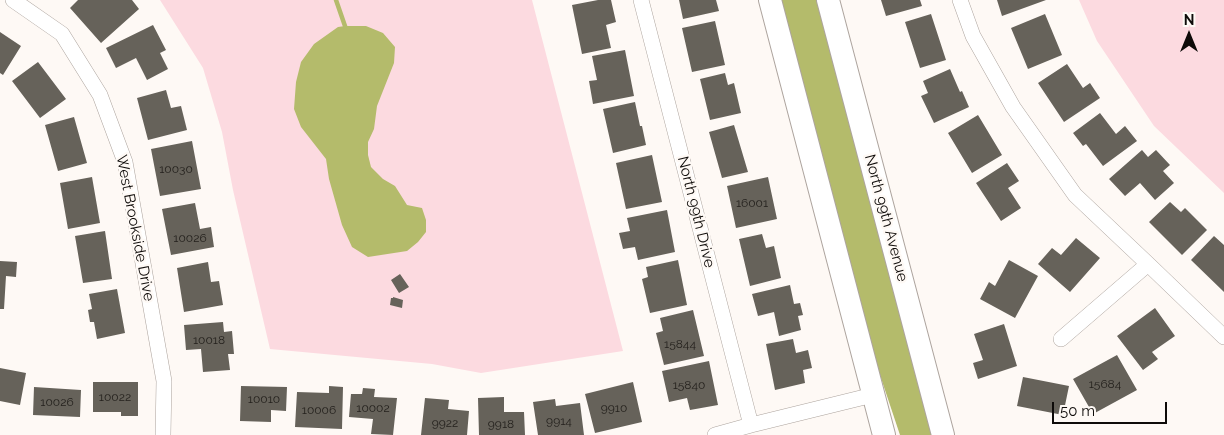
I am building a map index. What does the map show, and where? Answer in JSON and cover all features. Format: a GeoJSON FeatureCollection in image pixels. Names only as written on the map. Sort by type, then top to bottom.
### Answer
{"type":"FeatureCollection","features":[{"type":"Feature","properties":{"kind":"main road"},"geometry":{"type":"LineString","coordinates":[[770,0],[884,435]]}},
{"type":"Feature","properties":{"kind":"main road","name":"North 99th Avenue"},"geometry":{"type":"LineString","coordinates":[[828,0],[943,435]]}},
{"type":"Feature","properties":{"kind":"street","name":"West Brookside Drive"},"geometry":{"type":"LineString","coordinates":[[13,0],[62,34],[100,95],[125,162],[164,381],[163,435]]}},
{"type":"Feature","properties":{"kind":"street","name":"North 99th Drive"},"geometry":{"type":"LineString","coordinates":[[641,0],[751,425]]}},
{"type":"Feature","properties":{"kind":"street"},"geometry":{"type":"LineString","coordinates":[[960,0],[973,36],[1012,107],[1074,196],[1224,337]]}},
{"type":"Feature","properties":{"kind":"street"},"geometry":{"type":"LineString","coordinates":[[1061,339],[1148,264]]}},
{"type":"Feature","properties":{"kind":"street"},"geometry":{"type":"LineString","coordinates":[[715,435],[873,395]]}},
{"type":"Feature","properties":{"kind":"shaded area"},"geometry":{"type":"Polygon","coordinates":[[[160,0],[532,0],[623,351],[481,373],[432,364],[270,349],[233,190],[222,132],[203,68],[160,0]]]}},
{"type":"Feature","properties":{"kind":"shaded area"},"geometry":{"type":"Polygon","coordinates":[[[780,0],[819,0],[933,435],[900,435],[874,357],[780,0]]]}},
{"type":"Feature","properties":{"kind":"shaded area"},"geometry":{"type":"Polygon","coordinates":[[[1079,0],[1224,0],[1224,193],[1154,126],[1097,41],[1079,0]]]}},
{"type":"Feature","properties":{"kind":"shaded area"},"geometry":{"type":"Polygon","coordinates":[[[366,26],[383,33],[395,47],[394,63],[377,106],[374,129],[368,142],[368,155],[371,167],[383,179],[395,186],[407,205],[422,208],[426,220],[426,232],[407,251],[368,257],[352,247],[342,225],[329,179],[326,159],[301,127],[294,109],[296,82],[301,62],[314,44],[338,27],[366,26]]]}},
{"type":"Feature","properties":{"kind":"building"},"geometry":{"type":"Polygon","coordinates":[[[78,0],[132,0],[139,9],[101,43],[70,8],[78,0]]]}},
{"type":"Feature","properties":{"kind":"building"},"geometry":{"type":"Polygon","coordinates":[[[598,0],[611,0],[616,22],[606,25],[611,48],[582,54],[572,5],[598,0]]]}},
{"type":"Feature","properties":{"kind":"building"},"geometry":{"type":"Polygon","coordinates":[[[679,0],[716,0],[719,11],[683,19],[679,0]]]}},
{"type":"Feature","properties":{"kind":"building"},"geometry":{"type":"Polygon","coordinates":[[[881,0],[920,0],[922,6],[886,16],[881,0]]]}},
{"type":"Feature","properties":{"kind":"building"},"geometry":{"type":"Polygon","coordinates":[[[997,0],[1046,0],[1002,16],[997,0]]]}},
{"type":"Feature","properties":{"kind":"building"},"geometry":{"type":"Polygon","coordinates":[[[931,14],[946,60],[920,68],[905,22],[931,14]]]}},
{"type":"Feature","properties":{"kind":"building"},"geometry":{"type":"Polygon","coordinates":[[[1045,14],[1062,55],[1028,69],[1011,28],[1045,14]]]}},
{"type":"Feature","properties":{"kind":"building"},"geometry":{"type":"Polygon","coordinates":[[[715,21],[725,65],[692,72],[682,28],[715,21]]]}},
{"type":"Feature","properties":{"kind":"building"},"geometry":{"type":"Polygon","coordinates":[[[153,25],[166,50],[160,53],[168,69],[147,80],[136,58],[116,68],[106,48],[153,25]]]}},
{"type":"Feature","properties":{"kind":"building"},"geometry":{"type":"Polygon","coordinates":[[[0,32],[21,46],[3,75],[0,73],[0,32]]]}},
{"type":"Feature","properties":{"kind":"building"},"geometry":{"type":"Polygon","coordinates":[[[625,50],[634,96],[593,104],[589,81],[597,80],[592,56],[625,50]]]}},
{"type":"Feature","properties":{"kind":"building"},"geometry":{"type":"Polygon","coordinates":[[[38,62],[66,99],[40,118],[12,81],[38,62]]]}},
{"type":"Feature","properties":{"kind":"building"},"geometry":{"type":"Polygon","coordinates":[[[1067,64],[1083,88],[1090,83],[1100,98],[1064,122],[1038,83],[1067,64]]]}},
{"type":"Feature","properties":{"kind":"building"},"geometry":{"type":"Polygon","coordinates":[[[950,69],[969,107],[934,123],[921,96],[928,93],[923,81],[950,69]]]}},
{"type":"Feature","properties":{"kind":"building"},"geometry":{"type":"Polygon","coordinates":[[[725,73],[728,85],[734,83],[741,113],[710,120],[700,79],[725,73]]]}},
{"type":"Feature","properties":{"kind":"building"},"geometry":{"type":"Polygon","coordinates":[[[166,90],[171,108],[181,106],[187,130],[148,140],[137,98],[166,90]]]}},
{"type":"Feature","properties":{"kind":"building"},"geometry":{"type":"Polygon","coordinates":[[[635,102],[646,145],[613,153],[603,109],[635,102]]]}},
{"type":"Feature","properties":{"kind":"building"},"geometry":{"type":"Polygon","coordinates":[[[1100,113],[1116,134],[1125,126],[1137,141],[1103,166],[1086,144],[1083,146],[1073,133],[1100,113]]]}},
{"type":"Feature","properties":{"kind":"building"},"geometry":{"type":"Polygon","coordinates":[[[978,115],[1002,155],[972,173],[948,133],[978,115]]]}},
{"type":"Feature","properties":{"kind":"building"},"geometry":{"type":"Polygon","coordinates":[[[74,117],[87,163],[58,171],[45,125],[74,117]]]}},
{"type":"Feature","properties":{"kind":"building"},"geometry":{"type":"Polygon","coordinates":[[[734,125],[748,172],[722,178],[709,132],[734,125]]]}},
{"type":"Feature","properties":{"kind":"building"},"geometry":{"type":"Polygon","coordinates":[[[192,141],[201,189],[160,196],[151,149],[192,141]]]}},
{"type":"Feature","properties":{"kind":"building"},"geometry":{"type":"Polygon","coordinates":[[[1142,150],[1148,157],[1156,150],[1170,165],[1163,171],[1174,183],[1155,200],[1140,183],[1125,196],[1109,179],[1142,150]]]}},
{"type":"Feature","properties":{"kind":"building"},"geometry":{"type":"Polygon","coordinates":[[[652,155],[662,202],[626,209],[616,163],[652,155]]]}},
{"type":"Feature","properties":{"kind":"building"},"geometry":{"type":"Polygon","coordinates":[[[1007,163],[1019,181],[1008,188],[1021,208],[1001,221],[976,183],[1007,163]]]}},
{"type":"Feature","properties":{"kind":"building"},"geometry":{"type":"Polygon","coordinates":[[[92,177],[100,223],[68,229],[60,183],[92,177]]]}},
{"type":"Feature","properties":{"kind":"building"},"geometry":{"type":"Polygon","coordinates":[[[768,177],[777,219],[736,228],[727,186],[768,177]]]}},
{"type":"Feature","properties":{"kind":"building"},"geometry":{"type":"Polygon","coordinates":[[[1170,202],[1181,212],[1185,208],[1207,230],[1182,255],[1149,222],[1170,202]]]}},
{"type":"Feature","properties":{"kind":"building"},"geometry":{"type":"Polygon","coordinates":[[[195,203],[200,229],[211,227],[214,247],[171,255],[162,209],[195,203]]]}},
{"type":"Feature","properties":{"kind":"building"},"geometry":{"type":"Polygon","coordinates":[[[667,210],[675,252],[638,260],[635,247],[623,249],[619,233],[630,231],[627,218],[667,210]]]}},
{"type":"Feature","properties":{"kind":"building"},"geometry":{"type":"Polygon","coordinates":[[[105,231],[112,279],[83,283],[75,236],[105,231]]]}},
{"type":"Feature","properties":{"kind":"building"},"geometry":{"type":"Polygon","coordinates":[[[762,234],[766,248],[774,246],[781,278],[750,286],[739,239],[762,234]]]}},
{"type":"Feature","properties":{"kind":"building"},"geometry":{"type":"Polygon","coordinates":[[[1214,236],[1224,245],[1224,292],[1191,260],[1214,236]]]}},
{"type":"Feature","properties":{"kind":"building"},"geometry":{"type":"Polygon","coordinates":[[[1076,238],[1100,258],[1070,292],[1038,264],[1052,248],[1061,255],[1076,238]]]}},
{"type":"Feature","properties":{"kind":"building"},"geometry":{"type":"Polygon","coordinates":[[[678,260],[687,305],[650,313],[642,279],[648,277],[646,267],[678,260]]]}},
{"type":"Feature","properties":{"kind":"building"},"geometry":{"type":"Polygon","coordinates":[[[1009,260],[1038,276],[1015,318],[980,299],[989,282],[995,286],[1009,260]]]}},
{"type":"Feature","properties":{"kind":"building"},"geometry":{"type":"Polygon","coordinates":[[[0,261],[17,262],[16,277],[6,276],[4,309],[0,309],[0,261]]]}},
{"type":"Feature","properties":{"kind":"building"},"geometry":{"type":"Polygon","coordinates":[[[208,262],[211,282],[219,281],[223,305],[184,312],[177,268],[208,262]]]}},
{"type":"Feature","properties":{"kind":"building"},"geometry":{"type":"Polygon","coordinates":[[[400,274],[409,287],[399,293],[391,280],[400,274]]]}},
{"type":"Feature","properties":{"kind":"building"},"geometry":{"type":"Polygon","coordinates":[[[790,285],[794,304],[800,303],[803,315],[798,316],[801,330],[779,336],[774,312],[758,316],[752,294],[790,285]]]}},
{"type":"Feature","properties":{"kind":"building"},"geometry":{"type":"Polygon","coordinates":[[[117,289],[125,333],[97,339],[94,322],[90,322],[88,310],[92,309],[89,294],[117,289]]]}},
{"type":"Feature","properties":{"kind":"building"},"geometry":{"type":"Polygon","coordinates":[[[391,298],[403,300],[402,308],[390,305],[391,298]]]}},
{"type":"Feature","properties":{"kind":"building"},"geometry":{"type":"Polygon","coordinates":[[[1155,308],[1175,336],[1152,352],[1158,359],[1143,370],[1117,336],[1155,308]]]}},
{"type":"Feature","properties":{"kind":"building"},"geometry":{"type":"Polygon","coordinates":[[[693,310],[704,356],[664,365],[656,333],[663,331],[660,318],[693,310]]]}},
{"type":"Feature","properties":{"kind":"building"},"geometry":{"type":"Polygon","coordinates":[[[223,322],[224,332],[232,331],[234,354],[228,354],[230,370],[203,372],[201,349],[186,350],[184,325],[223,322]]]}},
{"type":"Feature","properties":{"kind":"building"},"geometry":{"type":"Polygon","coordinates":[[[1004,324],[1017,366],[978,379],[973,363],[983,360],[974,334],[1004,324]]]}},
{"type":"Feature","properties":{"kind":"building"},"geometry":{"type":"Polygon","coordinates":[[[793,339],[796,353],[808,350],[812,368],[803,370],[805,383],[775,390],[766,344],[793,339]]]}},
{"type":"Feature","properties":{"kind":"building"},"geometry":{"type":"Polygon","coordinates":[[[1117,355],[1137,390],[1093,414],[1073,379],[1117,355]]]}},
{"type":"Feature","properties":{"kind":"building"},"geometry":{"type":"Polygon","coordinates":[[[709,361],[718,405],[690,410],[687,398],[669,402],[662,371],[709,361]]]}},
{"type":"Feature","properties":{"kind":"building"},"geometry":{"type":"Polygon","coordinates":[[[0,368],[26,373],[20,405],[0,401],[0,368]]]}},
{"type":"Feature","properties":{"kind":"building"},"geometry":{"type":"Polygon","coordinates":[[[1023,377],[1069,386],[1063,415],[1017,406],[1023,377]]]}},
{"type":"Feature","properties":{"kind":"building"},"geometry":{"type":"Polygon","coordinates":[[[93,382],[138,382],[138,416],[121,416],[121,412],[93,412],[93,382]]]}},
{"type":"Feature","properties":{"kind":"building"},"geometry":{"type":"Polygon","coordinates":[[[633,382],[642,422],[595,433],[585,394],[633,382]]]}},
{"type":"Feature","properties":{"kind":"building"},"geometry":{"type":"Polygon","coordinates":[[[241,386],[287,387],[286,411],[271,410],[271,422],[240,421],[241,386]]]}},
{"type":"Feature","properties":{"kind":"building"},"geometry":{"type":"Polygon","coordinates":[[[329,386],[343,387],[342,429],[295,427],[297,392],[329,393],[329,386]]]}},
{"type":"Feature","properties":{"kind":"building"},"geometry":{"type":"Polygon","coordinates":[[[34,387],[81,390],[80,417],[33,415],[34,387]]]}},
{"type":"Feature","properties":{"kind":"building"},"geometry":{"type":"Polygon","coordinates":[[[363,388],[375,389],[374,397],[397,398],[393,435],[371,434],[373,419],[349,417],[351,394],[362,394],[363,388]]]}},
{"type":"Feature","properties":{"kind":"building"},"geometry":{"type":"Polygon","coordinates":[[[504,397],[504,412],[524,412],[525,435],[479,435],[478,398],[504,397]]]}},
{"type":"Feature","properties":{"kind":"building"},"geometry":{"type":"Polygon","coordinates":[[[425,398],[449,400],[448,409],[469,411],[467,435],[421,435],[425,398]]]}},
{"type":"Feature","properties":{"kind":"building"},"geometry":{"type":"Polygon","coordinates":[[[555,399],[556,406],[580,403],[584,435],[538,435],[533,402],[555,399]]]}},
{"type":"Feature","properties":{"kind":"waterway"},"geometry":{"type":"LineString","coordinates":[[336,0],[345,26]]}}]}
